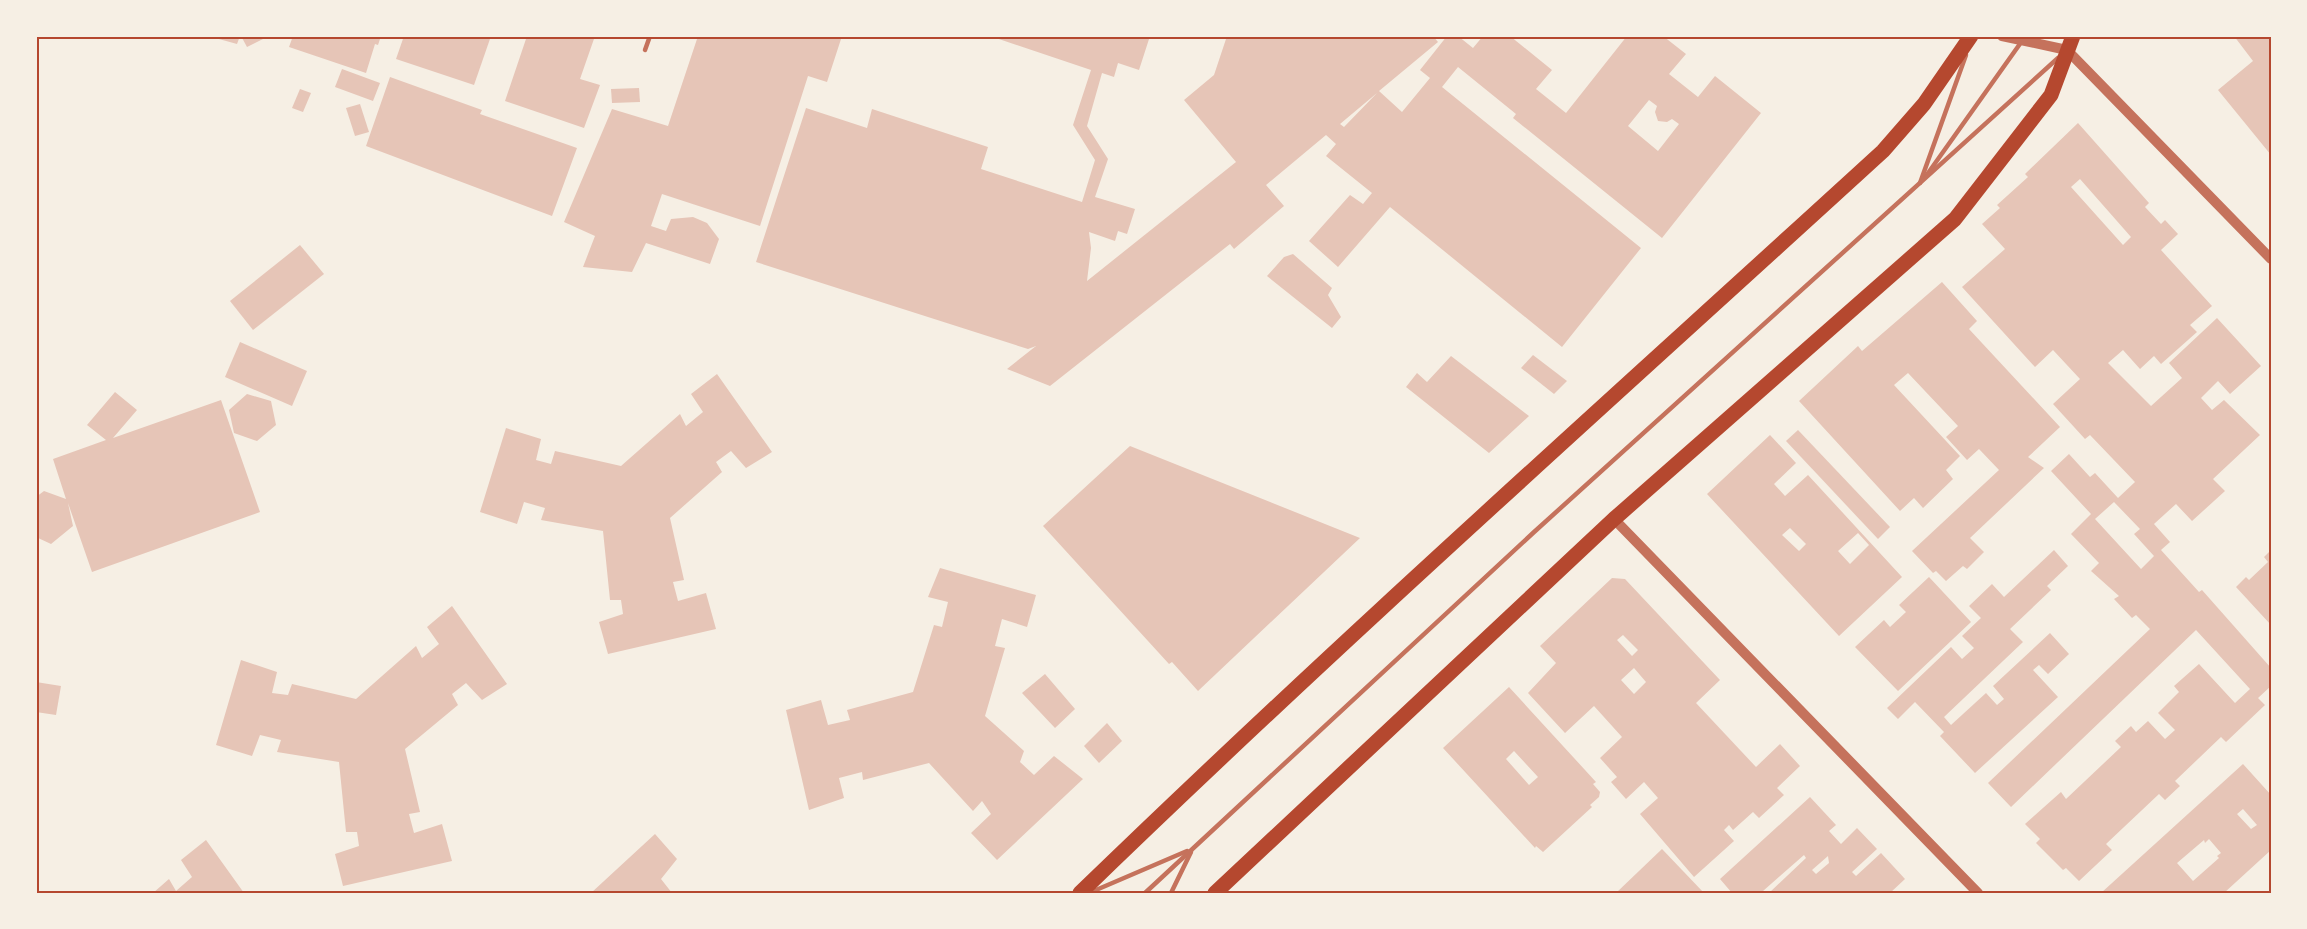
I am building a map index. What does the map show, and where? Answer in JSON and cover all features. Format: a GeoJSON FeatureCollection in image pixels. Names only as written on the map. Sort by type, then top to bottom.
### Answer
{"type":"FeatureCollection","features":[{"type":"Feature","properties":{"kind":"main road"},"geometry":{"type":"LineString","coordinates":[[1080,893],[1467,532],[1883,151],[1924,104],[1972,36]]}},
{"type":"Feature","properties":{"kind":"main road"},"geometry":{"type":"LineString","coordinates":[[1215,893],[1614,519],[1955,219],[2051,95],[2070,43]]}},
{"type":"Feature","properties":{"kind":"street"},"geometry":{"type":"LineString","coordinates":[[2002,36],[2070,43],[2271,259]]}},
{"type":"Feature","properties":{"kind":"street"},"geometry":{"type":"LineString","coordinates":[[1614,519],[1978,893]]}},
{"type":"Feature","properties":{"kind":"lane"},"geometry":{"type":"LineString","coordinates":[[645,50],[650,36]]}},
{"type":"Feature","properties":{"kind":"lane"},"geometry":{"type":"LineString","coordinates":[[1919,185],[1972,36]]}},
{"type":"Feature","properties":{"kind":"lane"},"geometry":{"type":"LineString","coordinates":[[1919,185],[2024,38]]}},
{"type":"Feature","properties":{"kind":"lane"},"geometry":{"type":"LineString","coordinates":[[1144,893],[1533,533],[1919,185],[2070,43]]}},
{"type":"Feature","properties":{"kind":"lane"},"geometry":{"type":"LineString","coordinates":[[1089,893],[1192,849]]}},
{"type":"Feature","properties":{"kind":"lane"},"geometry":{"type":"LineString","coordinates":[[1171,893],[1192,849]]}},
{"type":"Feature","properties":{"kind":"building"},"geometry":{"type":"Polygon","coordinates":[[[208,36],[240,36],[237,44],[208,36]]]}},
{"type":"Feature","properties":{"kind":"building"},"geometry":{"type":"Polygon","coordinates":[[[241,36],[269,36],[247,47],[241,36]]]}},
{"type":"Feature","properties":{"kind":"building"},"geometry":{"type":"Polygon","coordinates":[[[293,36],[381,36],[378,45],[375,44],[366,73],[289,47],[293,36]]]}},
{"type":"Feature","properties":{"kind":"building"},"geometry":{"type":"Polygon","coordinates":[[[404,36],[491,36],[474,85],[396,59],[404,36]]]}},
{"type":"Feature","properties":{"kind":"building"},"geometry":{"type":"Polygon","coordinates":[[[527,36],[595,36],[580,79],[600,85],[584,128],[505,101],[527,36]]]}},
{"type":"Feature","properties":{"kind":"building"},"geometry":{"type":"Polygon","coordinates":[[[698,36],[842,36],[827,82],[808,76],[760,226],[662,194],[651,226],[666,231],[671,219],[693,217],[707,223],[719,239],[710,264],[646,243],[632,272],[583,267],[595,236],[564,222],[612,109],[668,126],[698,36]]]}},
{"type":"Feature","properties":{"kind":"building"},"geometry":{"type":"Polygon","coordinates":[[[990,36],[1150,36],[1139,70],[1118,63],[1114,77],[1102,73],[1087,126],[1108,159],[1095,197],[1135,209],[1127,234],[1118,231],[1115,241],[1089,232],[1091,248],[1087,281],[1236,162],[1184,100],[1214,75],[1227,36],[1433,36],[1438,42],[1379,91],[1402,112],[1430,78],[1420,70],[1447,36],[1458,36],[1473,48],[1483,36],[1510,36],[1552,70],[1536,89],[1566,113],[1627,36],[1663,36],[1686,54],[1669,74],[1698,97],[1715,76],[1761,113],[1662,238],[1513,118],[1516,114],[1458,67],[1442,87],[1641,248],[1562,347],[1390,207],[1338,267],[1309,241],[1350,195],[1363,204],[1372,193],[1326,156],[1336,144],[1326,135],[1266,185],[1284,206],[1234,249],[1230,244],[1050,386],[1007,369],[1036,346],[1028,349],[756,262],[806,108],[867,128],[872,109],[988,147],[981,169],[1082,202],[1095,160],[1073,125],[1091,70],[990,36]],[[1377,93],[1340,124],[1344,127],[1377,93]],[[1649,100],[1628,126],[1658,151],[1679,124],[1672,119],[1667,122],[1658,121],[1655,112],[1657,106],[1649,100]]]}},
{"type":"Feature","properties":{"kind":"building"},"geometry":{"type":"Polygon","coordinates":[[[2234,36],[2271,36],[2271,155],[2218,90],[2253,61],[2234,36]]]}},
{"type":"Feature","properties":{"kind":"building"},"geometry":{"type":"Polygon","coordinates":[[[342,69],[380,83],[373,101],[335,87],[342,69]]]}},
{"type":"Feature","properties":{"kind":"building"},"geometry":{"type":"Polygon","coordinates":[[[390,77],[482,110],[480,114],[577,148],[552,216],[366,146],[390,77]]]}},
{"type":"Feature","properties":{"kind":"building"},"geometry":{"type":"Polygon","coordinates":[[[639,88],[640,102],[612,103],[611,89],[639,88]]]}},
{"type":"Feature","properties":{"kind":"building"},"geometry":{"type":"Polygon","coordinates":[[[300,89],[311,93],[303,112],[292,108],[300,89]]]}},
{"type":"Feature","properties":{"kind":"building"},"geometry":{"type":"Polygon","coordinates":[[[360,104],[369,132],[355,136],[346,108],[360,104]]]}},
{"type":"Feature","properties":{"kind":"building"},"geometry":{"type":"Polygon","coordinates":[[[2078,123],[2149,203],[2145,207],[2161,224],[2165,220],[2178,234],[2161,250],[2212,306],[2190,325],[2197,332],[2161,364],[2154,356],[2140,369],[2123,350],[2108,363],[2151,406],[2182,378],[2169,363],[2217,318],[2261,366],[2230,394],[2218,381],[2201,398],[2212,410],[2224,400],[2260,435],[2213,479],[2225,491],[2192,521],[2176,504],[2154,524],[2170,542],[2161,550],[2199,592],[2202,590],[2271,668],[2271,686],[2258,698],[2265,705],[2226,742],[2221,737],[2175,781],[2180,786],[2165,800],[2159,794],[2106,844],[2112,850],[2079,881],[2066,868],[2063,870],[2036,843],[2040,839],[2025,824],[2061,792],[2066,799],[2121,747],[2115,741],[2131,726],[2136,732],[2148,721],[2165,739],[2175,730],[2158,713],[2179,692],[2174,686],[2199,664],[2235,703],[2250,689],[2196,630],[2011,807],[1988,783],[2150,629],[2136,615],[2132,618],[2114,599],[2119,596],[2091,571],[2099,563],[2071,534],[2091,514],[2051,471],[2069,454],[2090,477],[2095,473],[2118,498],[2135,482],[2090,435],[2085,439],[2053,404],[2080,379],[2053,350],[2035,367],[1962,287],[2005,249],[1982,224],[2000,208],[1997,205],[2028,177],[2025,174],[2078,123]],[[2080,179],[2071,187],[2123,245],[2131,237],[2080,179]],[[2114,502],[2095,519],[2141,569],[2154,556],[2134,534],[2140,529],[2114,502]]]}},
{"type":"Feature","properties":{"kind":"building"},"geometry":{"type":"Polygon","coordinates":[[[300,245],[324,274],[253,330],[230,301],[300,245]]]}},
{"type":"Feature","properties":{"kind":"building"},"geometry":{"type":"Polygon","coordinates":[[[1293,254],[1332,288],[1328,295],[1341,317],[1332,328],[1267,276],[1284,257],[1293,254]]]}},
{"type":"Feature","properties":{"kind":"building"},"geometry":{"type":"Polygon","coordinates":[[[1942,282],[1977,321],[1969,329],[2060,427],[2028,457],[2044,468],[1970,538],[1984,552],[1967,569],[1963,566],[1946,581],[1936,571],[1933,573],[1912,551],[1999,470],[1979,449],[1967,460],[1946,437],[1958,426],[1908,373],[1894,385],[1960,456],[1946,470],[1953,479],[1923,508],[1914,498],[1900,511],[1799,401],[1858,346],[1862,351],[1942,282]]]}},
{"type":"Feature","properties":{"kind":"building"},"geometry":{"type":"Polygon","coordinates":[[[240,342],[307,371],[292,406],[225,377],[240,342]]]}},
{"type":"Feature","properties":{"kind":"building"},"geometry":{"type":"Polygon","coordinates":[[[1533,355],[1567,381],[1554,394],[1521,368],[1533,355]]]}},
{"type":"Feature","properties":{"kind":"building"},"geometry":{"type":"Polygon","coordinates":[[[1451,356],[1529,416],[1489,453],[1406,387],[1417,373],[1427,382],[1451,356]]]}},
{"type":"Feature","properties":{"kind":"building"},"geometry":{"type":"Polygon","coordinates":[[[717,374],[772,452],[746,468],[731,451],[716,462],[722,472],[670,518],[684,580],[673,582],[678,601],[706,593],[716,629],[608,654],[599,622],[623,614],[621,600],[610,600],[603,531],[541,520],[545,508],[524,502],[517,524],[480,512],[506,428],[541,439],[536,460],[551,464],[555,451],[621,466],[680,414],[686,426],[703,412],[691,394],[717,374]]]}},
{"type":"Feature","properties":{"kind":"building"},"geometry":{"type":"Polygon","coordinates":[[[115,392],[137,410],[113,438],[221,400],[260,512],[92,572],[68,503],[73,526],[51,544],[36,537],[36,497],[44,491],[66,499],[53,459],[106,440],[87,425],[115,392]]]}},
{"type":"Feature","properties":{"kind":"building"},"geometry":{"type":"Polygon","coordinates":[[[247,394],[271,401],[276,425],[257,441],[234,433],[229,410],[247,394]]]}},
{"type":"Feature","properties":{"kind":"building"},"geometry":{"type":"Polygon","coordinates":[[[1798,430],[1890,527],[1878,539],[1786,441],[1798,430]]]}},
{"type":"Feature","properties":{"kind":"building"},"geometry":{"type":"Polygon","coordinates":[[[1770,435],[1796,463],[1774,484],[1785,496],[1808,475],[1902,577],[1839,636],[1707,494],[1770,435]],[[1790,528],[1782,535],[1799,551],[1806,544],[1790,528]],[[1858,533],[1838,551],[1850,564],[1869,545],[1858,533]]]}},
{"type":"Feature","properties":{"kind":"building"},"geometry":{"type":"Polygon","coordinates":[[[1130,446],[1360,538],[1198,691],[1172,662],[1169,664],[1043,526],[1130,446]]]}},
{"type":"Feature","properties":{"kind":"building"},"geometry":{"type":"Polygon","coordinates":[[[2054,550],[2068,566],[2047,586],[2051,590],[2010,629],[2023,642],[1944,717],[1951,725],[1986,693],[1997,705],[2004,699],[1993,686],[2050,633],[2069,654],[2048,674],[2039,665],[2033,670],[2058,697],[1975,773],[1940,736],[1944,732],[1915,702],[1898,719],[1887,708],[1951,647],[1962,659],[1974,648],[1962,636],[1981,618],[1969,606],[1992,584],[2004,597],[2054,550]]]}},
{"type":"Feature","properties":{"kind":"building"},"geometry":{"type":"Polygon","coordinates":[[[2271,550],[2271,625],[2236,587],[2246,577],[2249,580],[2268,562],[2264,557],[2271,550]]]}},
{"type":"Feature","properties":{"kind":"building"},"geometry":{"type":"Polygon","coordinates":[[[940,568],[1036,595],[1027,627],[1002,619],[995,646],[1005,648],[985,716],[1024,751],[1020,762],[1034,775],[1054,756],[1083,779],[997,860],[971,833],[991,814],[982,801],[973,811],[929,763],[863,780],[862,772],[839,778],[844,798],[809,810],[786,710],[821,700],[828,725],[850,720],[847,710],[913,692],[934,625],[942,627],[948,602],[928,597],[940,568]]]}},
{"type":"Feature","properties":{"kind":"building"},"geometry":{"type":"Polygon","coordinates":[[[1929,577],[1971,622],[1898,691],[1855,647],[1884,620],[1890,627],[1906,612],[1899,605],[1929,577]]]}},
{"type":"Feature","properties":{"kind":"building"},"geometry":{"type":"Polygon","coordinates":[[[1612,578],[1625,579],[1720,680],[1696,703],[1756,767],[1780,744],[1800,766],[1777,788],[1784,795],[1759,818],[1753,812],[1733,830],[1729,825],[1724,830],[1734,841],[1694,877],[1640,814],[1658,798],[1644,782],[1626,799],[1611,782],[1617,777],[1600,758],[1622,737],[1594,706],[1565,733],[1528,693],[1556,663],[1540,646],[1612,578]],[[1623,635],[1617,640],[1632,656],[1638,650],[1623,635]],[[1634,668],[1621,680],[1634,694],[1646,682],[1634,668]]]}},
{"type":"Feature","properties":{"kind":"building"},"geometry":{"type":"Polygon","coordinates":[[[452,606],[507,684],[482,700],[466,683],[452,694],[458,705],[405,749],[420,812],[409,814],[414,833],[442,824],[452,861],[343,886],[335,854],[359,846],[357,832],[346,832],[339,762],[277,752],[281,740],[260,735],[252,756],[216,745],[241,660],[277,672],[272,693],[288,695],[292,684],[356,699],[416,646],[422,658],[439,644],[427,627],[452,606]]]}},
{"type":"Feature","properties":{"kind":"building"},"geometry":{"type":"Polygon","coordinates":[[[1045,674],[1075,709],[1055,728],[1022,693],[1045,674]]]}},
{"type":"Feature","properties":{"kind":"building"},"geometry":{"type":"Polygon","coordinates":[[[36,682],[61,686],[56,715],[36,712],[36,682]]]}},
{"type":"Feature","properties":{"kind":"building"},"geometry":{"type":"Polygon","coordinates":[[[1509,687],[1596,782],[1593,784],[1600,792],[1599,797],[1590,805],[1592,807],[1543,852],[1536,846],[1535,848],[1443,748],[1509,687]],[[1514,751],[1506,759],[1529,785],[1538,777],[1514,751]]]}},
{"type":"Feature","properties":{"kind":"building"},"geometry":{"type":"Polygon","coordinates":[[[1107,723],[1122,741],[1099,763],[1084,746],[1107,723]]]}},
{"type":"Feature","properties":{"kind":"building"},"geometry":{"type":"Polygon","coordinates":[[[2243,764],[2271,795],[2271,850],[2224,893],[2101,893],[2243,764]],[[2243,809],[2237,814],[2251,829],[2257,825],[2243,809]],[[2209,839],[2205,843],[2204,840],[2177,863],[2193,881],[2219,858],[2217,856],[2221,853],[2209,839]]]}},
{"type":"Feature","properties":{"kind":"building"},"geometry":{"type":"Polygon","coordinates":[[[1810,797],[1836,825],[1829,831],[1841,844],[1857,828],[1877,849],[1852,872],[1856,876],[1881,853],[1905,879],[1890,893],[1769,893],[1806,858],[1804,855],[1763,891],[1765,893],[1732,893],[1720,879],[1810,797]],[[1828,856],[1812,870],[1816,874],[1829,863],[1828,856]]]}},
{"type":"Feature","properties":{"kind":"building"},"geometry":{"type":"Polygon","coordinates":[[[655,834],[677,859],[661,879],[672,893],[591,893],[655,834]]]}},
{"type":"Feature","properties":{"kind":"building"},"geometry":{"type":"Polygon","coordinates":[[[206,840],[244,893],[153,893],[169,879],[176,891],[192,877],[181,860],[206,840]]]}},
{"type":"Feature","properties":{"kind":"building"},"geometry":{"type":"Polygon","coordinates":[[[1662,849],[1704,893],[1616,893],[1662,849]]]}}]}
